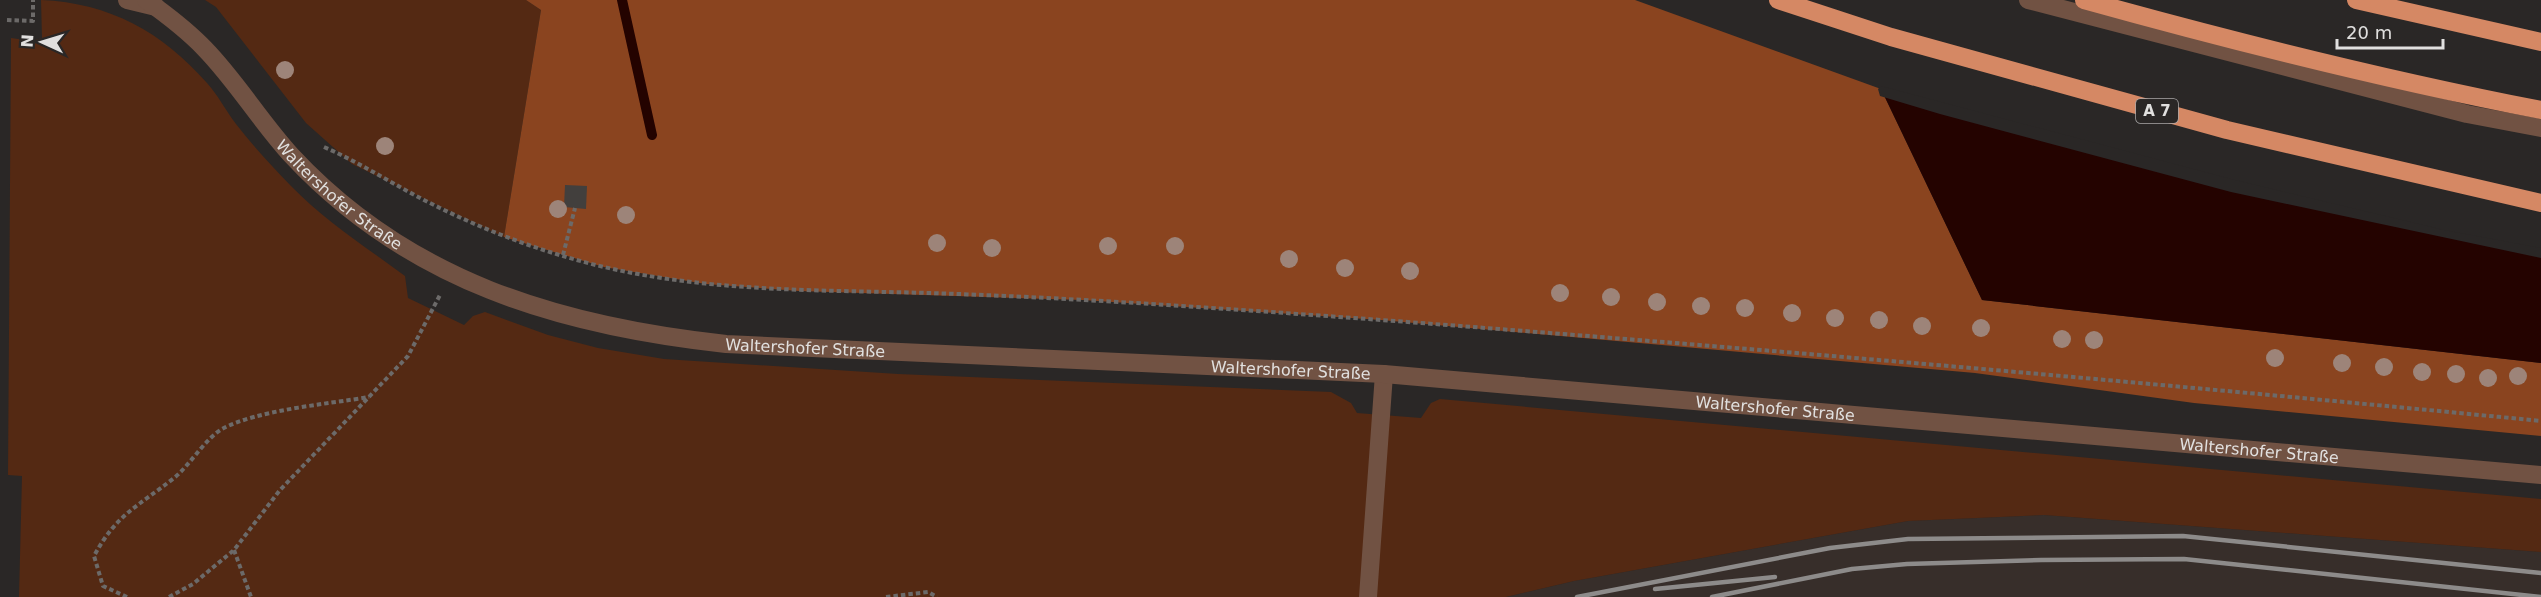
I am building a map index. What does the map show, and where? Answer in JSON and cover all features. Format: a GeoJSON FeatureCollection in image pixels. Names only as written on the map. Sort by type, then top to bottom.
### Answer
{"type":"FeatureCollection","features":[{"type":"Feature","properties":{"kind":"highway","name":"A 7"},"geometry":{"type":"LineString","coordinates":[[1778,0],[1891,37],[2227,130],[2541,203]]}},
{"type":"Feature","properties":{"kind":"highway"},"geometry":{"type":"LineString","coordinates":[[2084,0],[2441,90],[2541,110]]}},
{"type":"Feature","properties":{"kind":"highway"},"geometry":{"type":"LineString","coordinates":[[2356,0],[2541,42]]}},
{"type":"Feature","properties":{"kind":"street","name":"Waltershofer Straße"},"geometry":{"type":"LineString","coordinates":[[127,0],[151,4],[184,29],[206,50],[260,120],[333,196],[374,230],[452,273],[542,309],[668,338],[726,344],[1384,374],[2541,475]]}},
{"type":"Feature","properties":{"kind":"street"},"geometry":{"type":"LineString","coordinates":[[2028,0],[2467,114],[2541,128]]}},
{"type":"Feature","properties":{"kind":"street"},"geometry":{"type":"LineString","coordinates":[[1368,597],[1384,374]]}},
{"type":"Feature","properties":{"kind":"path"},"geometry":{"type":"LineString","coordinates":[[7,20],[33,21],[33,0]]}},
{"type":"Feature","properties":{"kind":"path"},"geometry":{"type":"LineString","coordinates":[[320,146],[352,159],[432,204],[504,237],[604,267],[706,284],[799,291],[1083,300],[1381,320],[2108,379],[2541,421]]}},
{"type":"Feature","properties":{"kind":"path"},"geometry":{"type":"LineString","coordinates":[[563,255],[575,208]]}},
{"type":"Feature","properties":{"kind":"path"},"geometry":{"type":"LineString","coordinates":[[169,597],[193,584],[234,550],[280,489],[408,356],[452,273]]}},
{"type":"Feature","properties":{"kind":"path"},"geometry":{"type":"LineString","coordinates":[[127,597],[103,586],[94,556],[106,533],[131,508],[176,477],[221,429],[264,414],[370,397]]}},
{"type":"Feature","properties":{"kind":"path"},"geometry":{"type":"LineString","coordinates":[[234,550],[250,597]]}},
{"type":"Feature","properties":{"kind":"path"},"geometry":{"type":"LineString","coordinates":[[885,597],[928,592],[937,597]]}},
{"type":"Feature","properties":{"kind":"shaded area"},"geometry":{"type":"Polygon","coordinates":[[[41,0],[66,2],[112,14],[153,35],[172,49],[207,83],[249,140],[304,199],[405,276],[408,298],[464,325],[473,316],[485,312],[548,335],[598,348],[664,359],[898,374],[1331,392],[1351,403],[1357,413],[1421,418],[1431,403],[1440,399],[2541,499],[2541,552],[2044,515],[1908,521],[1574,581],[1506,597],[19,597],[22,476],[8,475],[11,38],[32,41],[42,38],[41,0]]]}},
{"type":"Feature","properties":{"kind":"shaded area"},"geometry":{"type":"Polygon","coordinates":[[[205,0],[526,0],[541,10],[504,237],[352,164],[306,123],[216,7],[205,0]]]}},
{"type":"Feature","properties":{"kind":"shaded area"},"geometry":{"type":"Polygon","coordinates":[[[526,0],[1635,0],[1881,89],[1982,300],[2541,363],[2541,436],[2194,403],[1975,373],[1381,320],[1083,300],[799,291],[706,284],[604,267],[504,237],[541,10],[526,0]]]}},
{"type":"Feature","properties":{"kind":"shaded area"},"geometry":{"type":"Polygon","coordinates":[[[1881,89],[2292,197],[2458,235],[2541,251],[2541,363],[1982,300],[1881,89]]]}},
{"type":"Feature","properties":{"kind":"shaded area"},"geometry":{"type":"Polygon","coordinates":[[[2044,515],[2541,552],[2541,597],[1506,597],[1574,581],[1908,521],[2044,515]]]}},
{"type":"Feature","properties":{"kind":"pier"},"geometry":{"type":"Polygon","coordinates":[[[1881,86],[2231,179],[2444,230],[2541,248],[2541,258],[2231,192],[1880,96],[1878,89],[1881,86]]]}},
{"type":"Feature","properties":{"kind":"building"},"geometry":{"type":"Polygon","coordinates":[[[565,185],[587,186],[586,209],[564,207],[565,185]]]}},
{"type":"Feature","properties":{"kind":"waterway"},"geometry":{"type":"LineString","coordinates":[[622,0],[652,135]]}},
{"type":"Feature","properties":{"kind":"railway"},"geometry":{"type":"LineString","coordinates":[[1577,597],[1830,548],[1908,539],[2183,536],[2541,573]]}},
{"type":"Feature","properties":{"kind":"railway"},"geometry":{"type":"LineString","coordinates":[[1712,597],[1852,569],[1907,564],[2184,559],[2541,597]]}},
{"type":"Feature","properties":{"kind":"railway"},"geometry":{"type":"LineString","coordinates":[[1655,589],[1775,577]]}}]}
